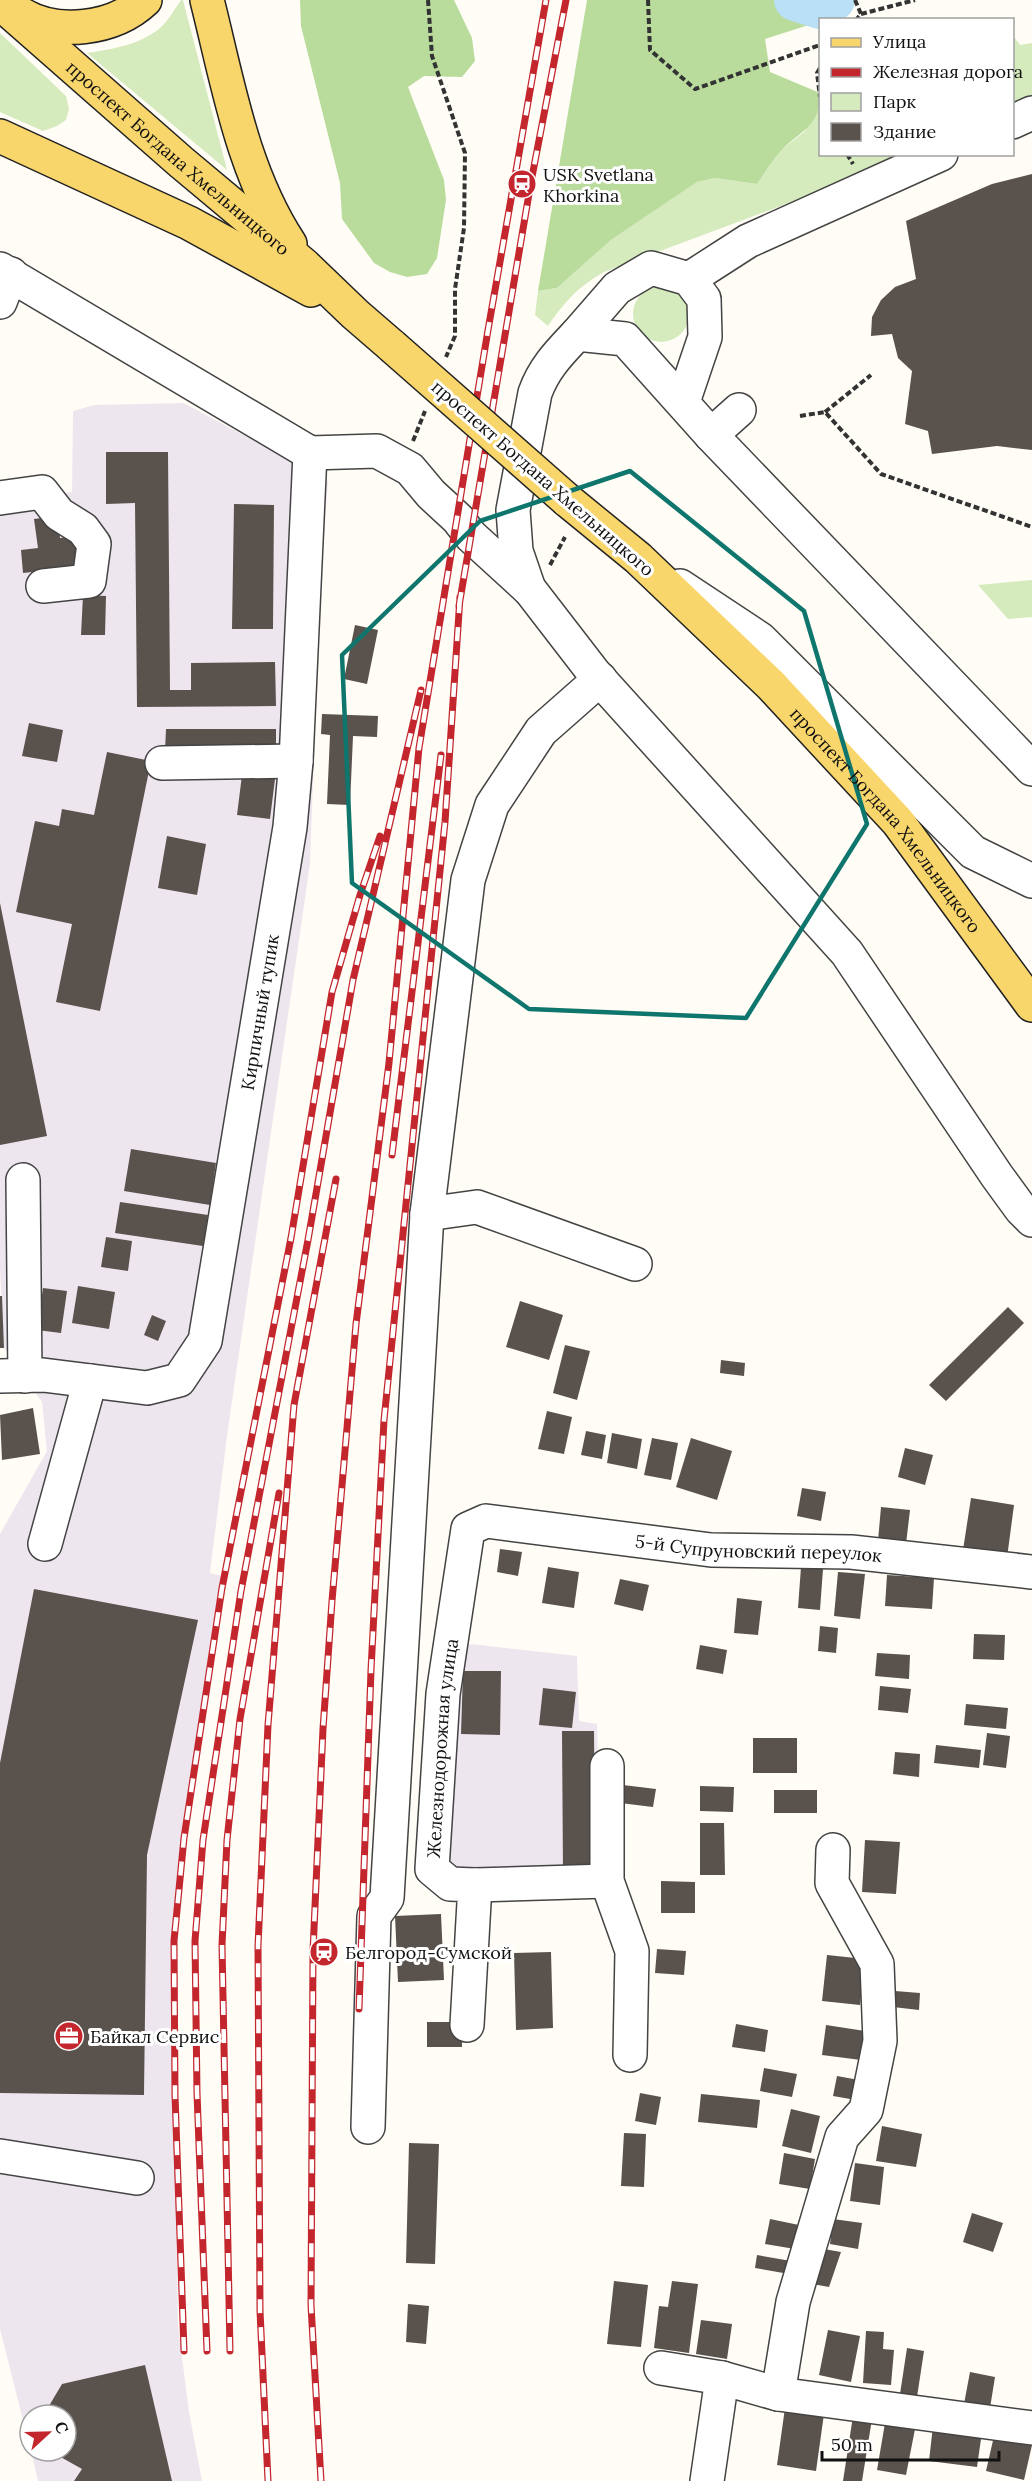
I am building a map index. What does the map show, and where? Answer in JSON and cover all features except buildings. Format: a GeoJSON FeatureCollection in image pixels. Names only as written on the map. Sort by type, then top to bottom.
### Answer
{"type":"FeatureCollection","features":[{"type":"Feature","properties":{"kind":"main road"},"geometry":{"type":"LineString","coordinates":[[0,2],[41,24],[61,27],[100,23],[120,16],[145,0]]}},
{"type":"Feature","properties":{"kind":"main road"},"geometry":{"type":"LineString","coordinates":[[207,0],[252,169],[278,225],[304,265]]}},
{"type":"Feature","properties":{"kind":"main road","name":"проспект Богдана Хмельницкого"},"geometry":{"type":"LineString","coordinates":[[0,2],[155,140],[304,265],[355,314],[567,500],[638,558],[771,685],[898,822],[1032,1005]]}},
{"type":"Feature","properties":{"kind":"main road"},"geometry":{"type":"LineString","coordinates":[[0,136],[189,223],[355,314]]}},
{"type":"Feature","properties":{"kind":"street"},"geometry":{"type":"LineString","coordinates":[[1014,121],[1032,113]]}},
{"type":"Feature","properties":{"kind":"street"},"geometry":{"type":"LineString","coordinates":[[696,289],[748,241],[937,156]]}},
{"type":"Feature","properties":{"kind":"street"},"geometry":{"type":"LineString","coordinates":[[696,289],[651,268],[617,288],[550,362],[535,393],[513,510],[516,551],[541,582],[600,680],[847,953],[997,1176],[1032,1220]]}},
{"type":"Feature","properties":{"kind":"street"},"geometry":{"type":"LineString","coordinates":[[4,282],[310,453],[377,451],[410,469],[431,494],[458,519],[471,536],[541,582]]}},
{"type":"Feature","properties":{"kind":"street"},"geometry":{"type":"LineString","coordinates":[[683,402],[705,336],[696,289]]}},
{"type":"Feature","properties":{"kind":"street"},"geometry":{"type":"LineString","coordinates":[[577,334],[625,339],[711,435],[1032,769]]}},
{"type":"Feature","properties":{"kind":"street"},"geometry":{"type":"LineString","coordinates":[[711,435],[739,410]]}},
{"type":"Feature","properties":{"kind":"street","name":"Кирпичный тупик"},"geometry":{"type":"LineString","coordinates":[[12,1376],[43,1375],[147,1388],[179,1380],[205,1341],[290,827],[296,761],[310,453]]}},
{"type":"Feature","properties":{"kind":"street"},"geometry":{"type":"LineString","coordinates":[[0,498],[42,492],[59,514],[83,529],[94,544],[89,581],[43,586]]}},
{"type":"Feature","properties":{"kind":"street"},"geometry":{"type":"LineString","coordinates":[[638,558],[760,639],[974,852],[1032,881]]}},
{"type":"Feature","properties":{"kind":"street"},"geometry":{"type":"LineString","coordinates":[[368,2127],[374,1916],[387,1898],[427,1214],[468,880],[492,805],[541,731],[600,680]]}},
{"type":"Feature","properties":{"kind":"street"},"geometry":{"type":"LineString","coordinates":[[162,763],[296,761]]}},
{"type":"Feature","properties":{"kind":"street"},"geometry":{"type":"LineString","coordinates":[[12,1376],[23,1180]]}},
{"type":"Feature","properties":{"kind":"street"},"geometry":{"type":"LineString","coordinates":[[427,1214],[477,1208],[635,1264]]}},
{"type":"Feature","properties":{"kind":"street"},"geometry":{"type":"LineString","coordinates":[[45,1544],[90,1381]]}},
{"type":"Feature","properties":{"kind":"street","name":"5-й Супруновский переулок"},"geometry":{"type":"LineString","coordinates":[[486,1521],[711,1550],[851,1552],[1032,1572]]}},
{"type":"Feature","properties":{"kind":"street","name":"Железнодорожная улица"},"geometry":{"type":"LineString","coordinates":[[475,1885],[450,1884],[432,1869],[443,1694],[468,1529],[486,1521]]}},
{"type":"Feature","properties":{"kind":"street"},"geometry":{"type":"LineString","coordinates":[[607,1766],[607,1881],[632,1951],[630,2055]]}},
{"type":"Feature","properties":{"kind":"street"},"geometry":{"type":"LineString","coordinates":[[778,2394],[797,2291],[842,2137],[866,2110],[880,2041],[877,1964],[832,1883],[833,1850]]}},
{"type":"Feature","properties":{"kind":"street"},"geometry":{"type":"LineString","coordinates":[[467,2025],[475,1885],[607,1881]]}},
{"type":"Feature","properties":{"kind":"street"},"geometry":{"type":"LineString","coordinates":[[0,2156],[137,2178]]}},
{"type":"Feature","properties":{"kind":"street"},"geometry":{"type":"LineString","coordinates":[[661,2368],[722,2378],[778,2394],[1032,2428]]}},
{"type":"Feature","properties":{"kind":"street"},"geometry":{"type":"LineString","coordinates":[[707,2481],[722,2378]]}},
{"type":"Feature","properties":{"kind":"path"},"geometry":{"type":"LineString","coordinates":[[428,0],[432,56],[465,153],[465,228],[455,289],[455,336],[443,366]]}},
{"type":"Feature","properties":{"kind":"path"},"geometry":{"type":"LineString","coordinates":[[648,0],[650,50],[695,89],[819,45]]}},
{"type":"Feature","properties":{"kind":"path"},"geometry":{"type":"LineString","coordinates":[[858,18],[861,14],[915,0]]}},
{"type":"Feature","properties":{"kind":"path"},"geometry":{"type":"LineString","coordinates":[[856,2],[861,14]]}},
{"type":"Feature","properties":{"kind":"path"},"geometry":{"type":"LineString","coordinates":[[819,70],[817,73],[819,89]]}},
{"type":"Feature","properties":{"kind":"path"},"geometry":{"type":"LineString","coordinates":[[800,416],[825,412],[871,375]]}},
{"type":"Feature","properties":{"kind":"path"},"geometry":{"type":"LineString","coordinates":[[410,469],[410,447],[427,406]]}},
{"type":"Feature","properties":{"kind":"path"},"geometry":{"type":"LineString","coordinates":[[825,412],[881,474],[1032,527]]}},
{"type":"Feature","properties":{"kind":"path"},"geometry":{"type":"LineString","coordinates":[[541,582],[565,537]]}},
{"type":"Feature","properties":{"kind":"highlighted area"},"geometry":{"type":"Polygon","coordinates":[[[630,471],[804,611],[867,824],[746,1018],[529,1009],[352,883],[342,655],[480,521],[630,471]]]}},
{"type":"Feature","properties":{"kind":"shaded area"},"geometry":{"type":"Polygon","coordinates":[[[184,403],[328,481],[320,592],[310,864],[227,1436],[210,1573],[227,1577],[172,1926],[178,2326],[189,2412],[202,2481],[38,2481],[34,2463],[78,2463],[78,2403],[19,2403],[0,2329],[0,1534],[47,1451],[42,1402],[4,1348],[0,1269],[0,503],[72,492],[73,411],[94,405],[184,403]]]}},
{"type":"Feature","properties":{"kind":"shaded area"},"geometry":{"type":"Polygon","coordinates":[[[437,1642],[577,1656],[579,1721],[597,1724],[601,1876],[455,1877],[438,1858],[437,1642]]]}},
{"type":"Feature","properties":{"kind":"green space"},"geometry":{"type":"Polygon","coordinates":[[[183,0],[227,170],[87,53],[129,44],[148,36],[165,23],[183,0]]]}},
{"type":"Feature","properties":{"kind":"green space"},"geometry":{"type":"Polygon","coordinates":[[[300,0],[454,0],[472,38],[475,61],[462,77],[424,76],[408,87],[444,180],[446,200],[437,258],[427,274],[407,277],[390,272],[374,263],[342,219],[340,183],[301,26],[300,0]]]}},
{"type":"Feature","properties":{"kind":"green space"},"geometry":{"type":"Polygon","coordinates":[[[587,0],[812,0],[818,22],[765,39],[770,72],[819,93],[817,114],[807,128],[779,153],[757,184],[715,178],[697,182],[611,240],[557,288],[538,291],[587,0]]]}},
{"type":"Feature","properties":{"kind":"green space"},"geometry":{"type":"Polygon","coordinates":[[[0,33],[66,96],[69,109],[66,120],[43,131],[0,112],[0,33]]]}},
{"type":"Feature","properties":{"kind":"green space"},"geometry":{"type":"Polygon","coordinates":[[[1014,37],[1020,45],[1032,43],[1032,102],[1014,110],[1014,37]]]}},
{"type":"Feature","properties":{"kind":"green space"},"geometry":{"type":"Polygon","coordinates":[[[819,110],[819,156],[914,156],[604,272],[573,295],[548,326],[535,315],[538,291],[557,288],[611,240],[697,182],[715,178],[757,184],[780,151],[804,132],[819,110]]]}},
{"type":"Feature","properties":{"kind":"green space"},"geometry":{"type":"Polygon","coordinates":[[[661,286],[672,288],[681,294],[687,303],[689,314],[687,325],[681,334],[672,340],[661,342],[650,340],[641,334],[635,325],[633,314],[635,303],[641,294],[650,288],[661,286]]]}},
{"type":"Feature","properties":{"kind":"green space"},"geometry":{"type":"Polygon","coordinates":[[[1032,580],[1032,617],[1008,619],[978,585],[1032,580]]]}},
{"type":"Feature","properties":{"kind":"waterway"},"geometry":{"type":"LineString","coordinates":[[795,0],[820,8],[834,0]]}},
{"type":"Feature","properties":{"kind":"railway"},"geometry":{"type":"LineString","coordinates":[[321,2481],[311,2305],[313,1951],[323,1729],[356,1324],[389,1063],[419,748],[488,330],[546,0]]}},
{"type":"Feature","properties":{"kind":"railway"},"geometry":{"type":"LineString","coordinates":[[459,606],[531,182],[566,0]]}},
{"type":"Feature","properties":{"kind":"railway"},"geometry":{"type":"LineString","coordinates":[[359,2009],[371,1670],[384,1420],[445,822],[460,597]]}},
{"type":"Feature","properties":{"kind":"railway"},"geometry":{"type":"LineString","coordinates":[[207,2351],[197,2093],[195,1941],[203,1840],[241,1591],[308,1240],[353,980],[421,690]]}},
{"type":"Feature","properties":{"kind":"railway"},"geometry":{"type":"LineString","coordinates":[[392,1155],[441,755]]}},
{"type":"Feature","properties":{"kind":"railway"},"geometry":{"type":"LineString","coordinates":[[184,2351],[175,2095],[174,1941],[184,1838],[222,1588],[291,1238],[332,992],[380,836]]}},
{"type":"Feature","properties":{"kind":"railway"},"geometry":{"type":"LineString","coordinates":[[268,2481],[260,2311],[258,1946],[268,1725],[294,1405],[336,1179]]}},
{"type":"Feature","properties":{"kind":"railway"},"geometry":{"type":"LineString","coordinates":[[230,2351],[222,1945],[227,1840],[240,1719],[279,1493]]}},
{"type":"Feature","properties":{"kind":"place","name":"USK Svetlana Khorkina"},"geometry":{"type":"Point","coordinates":[522,184]}},
{"type":"Feature","properties":{"kind":"place","name":"Белгород-Сумской"},"geometry":{"type":"Point","coordinates":[324,1952]}},
{"type":"Feature","properties":{"kind":"place","name":"Байкал Сервис"},"geometry":{"type":"Point","coordinates":[69,2036]}}]}
